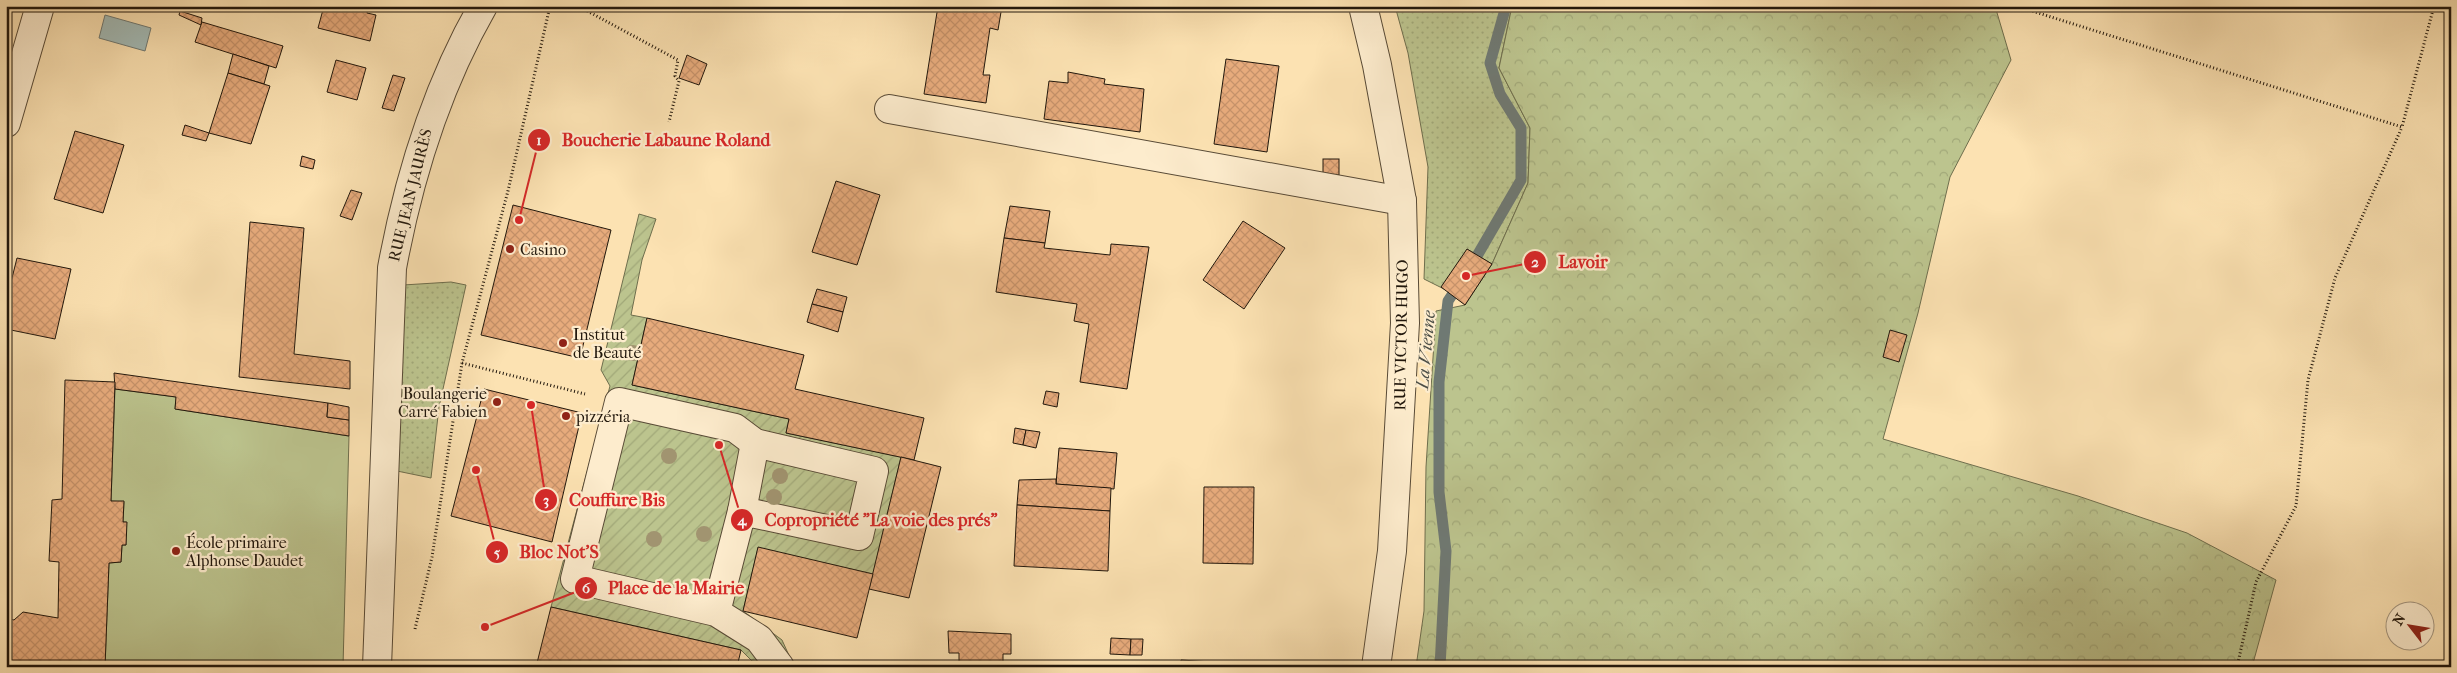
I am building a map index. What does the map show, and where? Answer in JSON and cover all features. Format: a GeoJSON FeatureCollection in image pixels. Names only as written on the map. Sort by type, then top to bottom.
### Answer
{"type":"FeatureCollection","features":[{"type":"Feature","properties":{"kind":"street"},"geometry":{"type":"LineString","coordinates":[[6,123],[40,6]]}},
{"type":"Feature","properties":{"kind":"street","name":"RUE JEAN JAURÈS"},"geometry":{"type":"LineString","coordinates":[[377,667],[392,268],[401,219],[427,127],[466,36],[483,6]]}},
{"type":"Feature","properties":{"kind":"street","name":"RUE VICTOR HUGO"},"geometry":{"type":"LineString","coordinates":[[1363,6],[1377,65],[1402,201],[1405,323],[1392,552],[1376,667]]}},
{"type":"Feature","properties":{"kind":"street"},"geometry":{"type":"LineString","coordinates":[[888,109],[1402,201]]}},
{"type":"Feature","properties":{"kind":"street"},"geometry":{"type":"LineString","coordinates":[[742,511],[859,536],[874,471],[755,443],[735,428],[619,402],[575,579],[716,612],[759,639],[780,667]]}},
{"type":"Feature","properties":{"kind":"street"},"geometry":{"type":"LineString","coordinates":[[716,612],[742,511],[755,443]]}},
{"type":"Feature","properties":{"kind":"path"},"geometry":{"type":"LineString","coordinates":[[415,632],[432,557],[462,363],[508,192],[550,6]]}},
{"type":"Feature","properties":{"kind":"path"},"geometry":{"type":"LineString","coordinates":[[578,6],[678,60],[675,76],[679,81],[669,122]]}},
{"type":"Feature","properties":{"kind":"path"},"geometry":{"type":"LineString","coordinates":[[2016,6],[2402,127]]}},
{"type":"Feature","properties":{"kind":"path"},"geometry":{"type":"LineString","coordinates":[[2238,667],[2256,582],[2296,506],[2308,380],[2335,278],[2402,127],[2434,6]]}},
{"type":"Feature","properties":{"kind":"path"},"geometry":{"type":"LineString","coordinates":[[462,363],[619,402]]}},
{"type":"Feature","properties":{"kind":"green space"},"geometry":{"type":"Polygon","coordinates":[[[1395,6],[1512,6],[1499,68],[1530,128],[1528,183],[1492,264],[1467,249],[1444,289],[1424,279],[1428,167],[1408,53],[1395,6]]]}},
{"type":"Feature","properties":{"kind":"green space"},"geometry":{"type":"Polygon","coordinates":[[[1512,6],[1995,6],[2011,60],[1950,177],[1918,313],[1883,439],[2078,496],[2187,533],[2276,580],[2252,667],[1416,667],[1424,611],[1426,467],[1436,311],[1465,305],[1492,264],[1528,183],[1530,128],[1499,68],[1512,6]]]}},
{"type":"Feature","properties":{"kind":"green space"},"geometry":{"type":"Polygon","coordinates":[[[639,214],[656,219],[642,260],[631,315],[647,318],[632,385],[789,419],[786,433],[901,457],[873,574],[758,548],[743,611],[782,640],[792,662],[800,667],[758,667],[741,650],[551,607],[610,386],[601,370],[639,214]]]}},
{"type":"Feature","properties":{"kind":"green space"},"geometry":{"type":"Polygon","coordinates":[[[451,282],[466,285],[439,407],[431,478],[397,471],[403,285],[451,282]]]}},
{"type":"Feature","properties":{"kind":"green space","name":"École primaire Alphonse Daudet"},"geometry":{"type":"Polygon","coordinates":[[[115,389],[176,397],[175,409],[349,436],[343,667],[105,667],[109,563],[121,562],[122,545],[126,545],[126,522],[123,522],[124,502],[111,501],[115,389]]]}},
{"type":"Feature","properties":{"kind":"water"},"geometry":{"type":"Polygon","coordinates":[[[105,15],[151,28],[145,51],[99,38],[105,15]]]}},
{"type":"Feature","properties":{"kind":"building"},"geometry":{"type":"Polygon","coordinates":[[[324,6],[369,6],[367,13],[376,15],[370,41],[318,28],[324,6]]]}},
{"type":"Feature","properties":{"kind":"building"},"geometry":{"type":"Polygon","coordinates":[[[938,6],[1002,6],[998,30],[990,28],[983,75],[990,75],[986,103],[924,94],[938,6]]]}},
{"type":"Feature","properties":{"kind":"building"},"geometry":{"type":"Polygon","coordinates":[[[180,11],[202,18],[201,25],[179,15],[180,11]]]}},
{"type":"Feature","properties":{"kind":"building"},"geometry":{"type":"Polygon","coordinates":[[[202,22],[283,46],[276,68],[195,42],[202,22]]]}},
{"type":"Feature","properties":{"kind":"building"},"geometry":{"type":"Polygon","coordinates":[[[233,54],[269,66],[264,84],[228,73],[233,54]]]}},
{"type":"Feature","properties":{"kind":"building"},"geometry":{"type":"Polygon","coordinates":[[[687,55],[707,64],[699,85],[679,78],[687,55]]]}},
{"type":"Feature","properties":{"kind":"building"},"geometry":{"type":"Polygon","coordinates":[[[1226,59],[1279,66],[1267,152],[1214,144],[1226,59]]]}},
{"type":"Feature","properties":{"kind":"building"},"geometry":{"type":"Polygon","coordinates":[[[336,60],[366,68],[357,100],[327,92],[336,60]]]}},
{"type":"Feature","properties":{"kind":"building"},"geometry":{"type":"Polygon","coordinates":[[[1068,72],[1105,79],[1104,84],[1144,89],[1140,132],[1044,119],[1049,81],[1068,83],[1068,72]]]}},
{"type":"Feature","properties":{"kind":"building"},"geometry":{"type":"Polygon","coordinates":[[[228,73],[270,86],[251,144],[209,133],[228,73]]]}},
{"type":"Feature","properties":{"kind":"building"},"geometry":{"type":"Polygon","coordinates":[[[393,75],[405,78],[394,111],[382,108],[393,75]]]}},
{"type":"Feature","properties":{"kind":"building"},"geometry":{"type":"Polygon","coordinates":[[[185,125],[209,133],[206,141],[182,135],[185,125]]]}},
{"type":"Feature","properties":{"kind":"building"},"geometry":{"type":"Polygon","coordinates":[[[75,131],[124,145],[103,213],[54,199],[75,131]]]}},
{"type":"Feature","properties":{"kind":"building"},"geometry":{"type":"Polygon","coordinates":[[[302,156],[315,160],[313,169],[300,166],[302,156]]]}},
{"type":"Feature","properties":{"kind":"building"},"geometry":{"type":"Polygon","coordinates":[[[1323,159],[1339,159],[1339,175],[1323,175],[1323,159]]]}},
{"type":"Feature","properties":{"kind":"building"},"geometry":{"type":"Polygon","coordinates":[[[836,181],[880,195],[857,265],[812,252],[836,181]]]}},
{"type":"Feature","properties":{"kind":"building"},"geometry":{"type":"Polygon","coordinates":[[[351,190],[362,193],[352,220],[340,216],[351,190]]]}},
{"type":"Feature","properties":{"kind":"building"},"geometry":{"type":"Polygon","coordinates":[[[513,205],[611,230],[580,358],[481,335],[513,205]]]}},
{"type":"Feature","properties":{"kind":"building"},"geometry":{"type":"Polygon","coordinates":[[[1010,206],[1050,211],[1045,243],[1004,238],[1010,206]]]}},
{"type":"Feature","properties":{"kind":"building"},"geometry":{"type":"Polygon","coordinates":[[[1243,221],[1285,248],[1244,309],[1203,280],[1243,221]]]}},
{"type":"Feature","properties":{"kind":"building"},"geometry":{"type":"Polygon","coordinates":[[[250,222],[304,228],[294,354],[350,361],[350,389],[239,377],[250,222]]]}},
{"type":"Feature","properties":{"kind":"building"},"geometry":{"type":"Polygon","coordinates":[[[1004,238],[1045,243],[1044,248],[1110,255],[1111,244],[1149,247],[1127,389],[1080,382],[1089,324],[1074,321],[1077,304],[996,292],[1004,238]]]}},
{"type":"Feature","properties":{"kind":"building"},"geometry":{"type":"Polygon","coordinates":[[[1467,249],[1492,264],[1465,305],[1441,287],[1467,249]]]}},
{"type":"Feature","properties":{"kind":"building"},"geometry":{"type":"Polygon","coordinates":[[[17,258],[71,269],[55,339],[6,329],[6,302],[17,258]]]}},
{"type":"Feature","properties":{"kind":"building"},"geometry":{"type":"Polygon","coordinates":[[[817,289],[847,297],[843,312],[812,304],[817,289]]]}},
{"type":"Feature","properties":{"kind":"building"},"geometry":{"type":"Polygon","coordinates":[[[812,304],[843,312],[838,332],[807,322],[812,304]]]}},
{"type":"Feature","properties":{"kind":"building"},"geometry":{"type":"Polygon","coordinates":[[[647,318],[804,355],[795,389],[924,418],[914,460],[786,433],[789,419],[632,385],[647,318]]]}},
{"type":"Feature","properties":{"kind":"building"},"geometry":{"type":"Polygon","coordinates":[[[1890,330],[1907,335],[1899,362],[1883,357],[1890,330]]]}},
{"type":"Feature","properties":{"kind":"building"},"geometry":{"type":"Polygon","coordinates":[[[114,373],[328,403],[327,417],[349,420],[349,436],[175,409],[176,397],[115,389],[114,373]]]}},
{"type":"Feature","properties":{"kind":"building"},"geometry":{"type":"Polygon","coordinates":[[[65,380],[115,382],[111,501],[124,501],[123,522],[127,522],[126,545],[122,545],[121,562],[109,563],[105,667],[6,667],[6,618],[14,620],[23,612],[58,618],[59,562],[49,561],[52,500],[62,499],[65,380]]]}},
{"type":"Feature","properties":{"kind":"building"},"geometry":{"type":"Polygon","coordinates":[[[484,389],[582,413],[552,542],[451,516],[484,389]]]}},
{"type":"Feature","properties":{"kind":"building"},"geometry":{"type":"Polygon","coordinates":[[[1046,391],[1059,393],[1057,407],[1043,404],[1046,391]]]}},
{"type":"Feature","properties":{"kind":"building"},"geometry":{"type":"Polygon","coordinates":[[[328,403],[349,407],[349,420],[327,417],[328,403]]]}},
{"type":"Feature","properties":{"kind":"building"},"geometry":{"type":"Polygon","coordinates":[[[1015,428],[1026,430],[1023,445],[1013,443],[1015,428]]]}},
{"type":"Feature","properties":{"kind":"building"},"geometry":{"type":"Polygon","coordinates":[[[1026,430],[1040,432],[1036,448],[1023,445],[1026,430]]]}},
{"type":"Feature","properties":{"kind":"building"},"geometry":{"type":"Polygon","coordinates":[[[1059,448],[1117,453],[1114,489],[1056,484],[1059,448]]]}},
{"type":"Feature","properties":{"kind":"building"},"geometry":{"type":"Polygon","coordinates":[[[901,457],[941,467],[909,598],[869,589],[901,457]]]}},
{"type":"Feature","properties":{"kind":"building"},"geometry":{"type":"Polygon","coordinates":[[[1056,479],[1056,484],[1111,488],[1110,511],[1017,505],[1019,480],[1056,479]]]}},
{"type":"Feature","properties":{"kind":"building"},"geometry":{"type":"Polygon","coordinates":[[[1204,487],[1254,487],[1253,564],[1203,563],[1204,487]]]}},
{"type":"Feature","properties":{"kind":"building"},"geometry":{"type":"Polygon","coordinates":[[[1017,505],[1110,511],[1108,571],[1014,566],[1017,505]]]}},
{"type":"Feature","properties":{"kind":"building"},"geometry":{"type":"Polygon","coordinates":[[[758,547],[873,574],[857,638],[743,611],[758,547]]]}},
{"type":"Feature","properties":{"kind":"building"},"geometry":{"type":"Polygon","coordinates":[[[551,607],[741,650],[737,667],[536,667],[551,607]]]}},
{"type":"Feature","properties":{"kind":"building"},"geometry":{"type":"Polygon","coordinates":[[[948,631],[1011,634],[1011,654],[1003,654],[1003,667],[959,667],[959,653],[949,653],[948,631]]]}},
{"type":"Feature","properties":{"kind":"building"},"geometry":{"type":"Polygon","coordinates":[[[1111,638],[1131,639],[1130,655],[1110,654],[1111,638]]]}},
{"type":"Feature","properties":{"kind":"building"},"geometry":{"type":"Polygon","coordinates":[[[1131,639],[1143,639],[1142,655],[1130,655],[1131,639]]]}},
{"type":"Feature","properties":{"kind":"building"},"geometry":{"type":"Polygon","coordinates":[[[1181,660],[1227,663],[1227,667],[1181,667],[1181,660]]]}},
{"type":"Feature","properties":{"kind":"waterway","name":"La Vienne"},"geometry":{"type":"LineString","coordinates":[[1470,268],[1521,180],[1521,128],[1500,94],[1490,63],[1506,6]]}},
{"type":"Feature","properties":{"kind":"waterway","name":"La Vienne"},"geometry":{"type":"LineString","coordinates":[[1440,667],[1446,551],[1439,492],[1439,382],[1448,301],[1460,283]]}},
{"type":"Feature","properties":{"kind":"place","name":"Boucherie Labaune Roland"},"geometry":{"type":"Point","coordinates":[519,220]}},
{"type":"Feature","properties":{"kind":"place","name":"Casino"},"geometry":{"type":"Point","coordinates":[510,249]}},
{"type":"Feature","properties":{"kind":"place","name":"Lavoir"},"geometry":{"type":"Point","coordinates":[1466,276]}},
{"type":"Feature","properties":{"kind":"place","name":"Institut de Beauté"},"geometry":{"type":"Point","coordinates":[563,343]}},
{"type":"Feature","properties":{"kind":"place","name":"Boulangerie Carré Fabien"},"geometry":{"type":"Point","coordinates":[497,402]}},
{"type":"Feature","properties":{"kind":"place","name":"Couffure Bis"},"geometry":{"type":"Point","coordinates":[531,405]}},
{"type":"Feature","properties":{"kind":"place","name":"pizzéria"},"geometry":{"type":"Point","coordinates":[566,416]}},
{"type":"Feature","properties":{"kind":"place","name":"Copropriété \"La voie des prés\""},"geometry":{"type":"Point","coordinates":[719,445]}},
{"type":"Feature","properties":{"kind":"place","name":"Bloc Not'S"},"geometry":{"type":"Point","coordinates":[476,470]}},
{"type":"Feature","properties":{"kind":"place","name":"École primaire Alphonse Daudet"},"geometry":{"type":"Point","coordinates":[176,551]}},
{"type":"Feature","properties":{"kind":"place","name":"Place de la Mairie"},"geometry":{"type":"Point","coordinates":[485,627]}}]}
